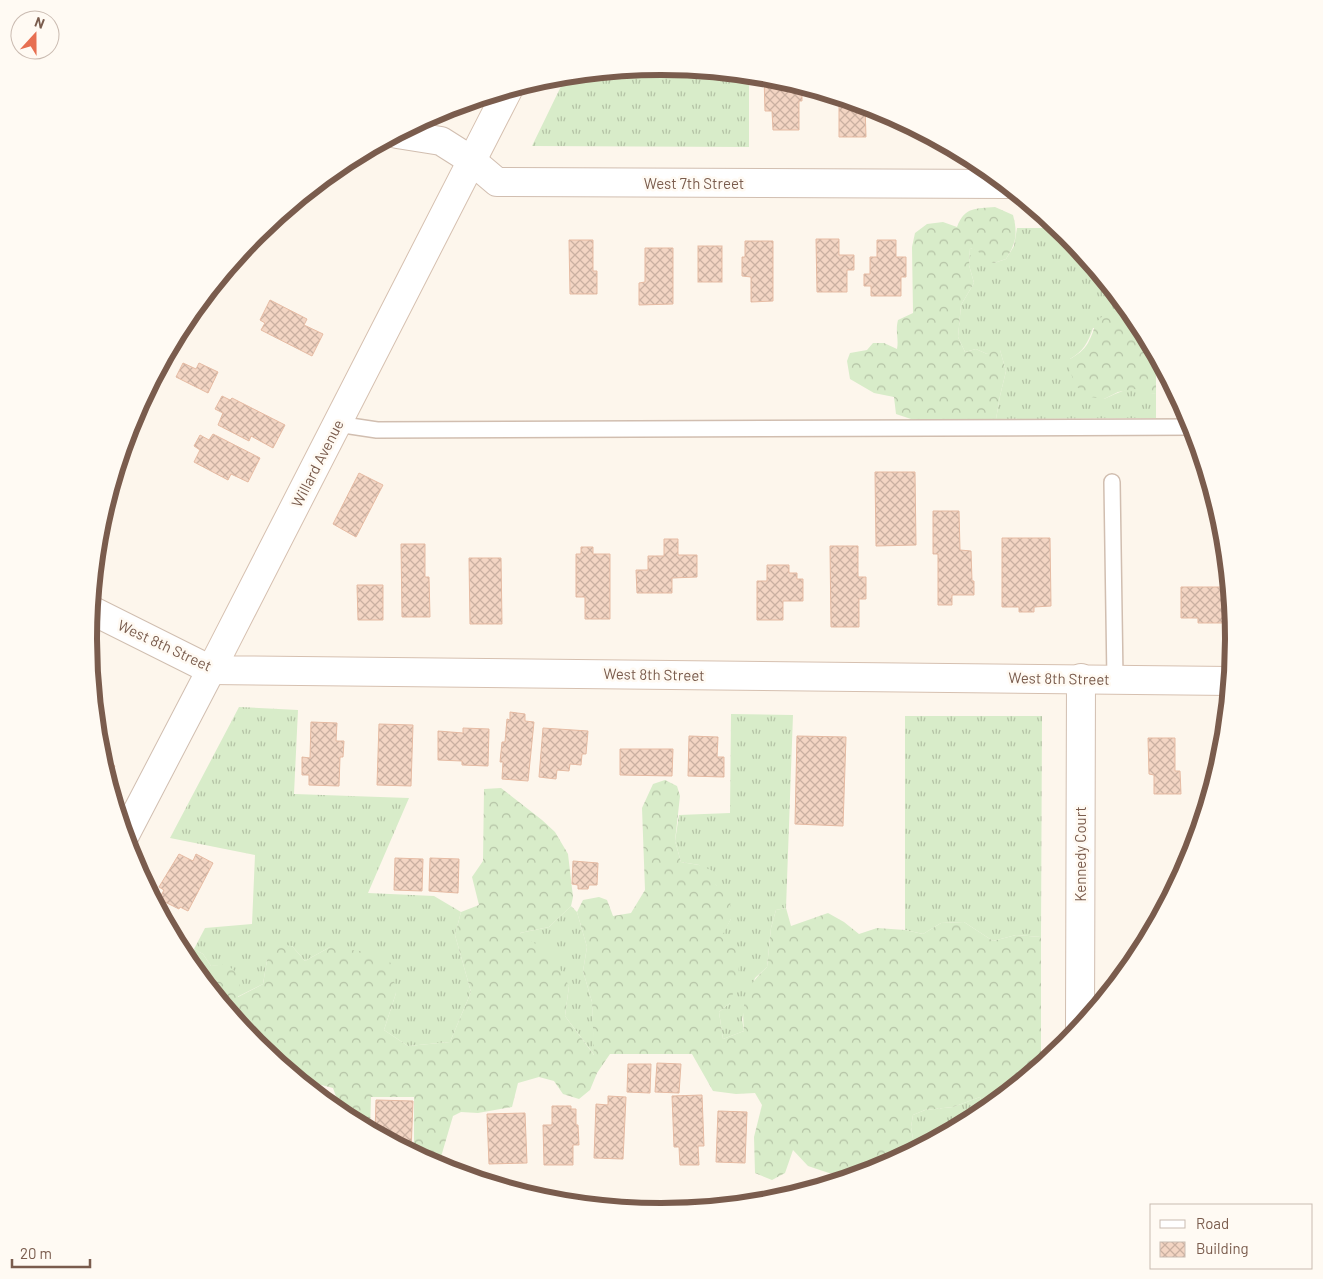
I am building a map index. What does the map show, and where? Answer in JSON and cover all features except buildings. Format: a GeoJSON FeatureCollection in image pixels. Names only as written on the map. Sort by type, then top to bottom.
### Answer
{"type":"FeatureCollection","features":[{"type":"Feature","properties":{"kind":"street","name":"Willard Avenue"},"geometry":{"type":"LineString","coordinates":[[129,826],[211,670],[504,97]]}},
{"type":"Feature","properties":{"kind":"street","name":"West 7th Street"},"geometry":{"type":"LineString","coordinates":[[407,136],[441,141],[471,160],[497,182],[994,184]]}},
{"type":"Feature","properties":{"kind":"street","name":"West 8th Street"},"geometry":{"type":"LineString","coordinates":[[98,613],[211,670],[1224,681]]}},
{"type":"Feature","properties":{"kind":"street","name":"Kennedy Court"},"geometry":{"type":"LineString","coordinates":[[1080,1018],[1081,678]]}},
{"type":"Feature","properties":{"kind":"lane"},"geometry":{"type":"LineString","coordinates":[[337,424],[377,430],[1184,426]]}},
{"type":"Feature","properties":{"kind":"lane"},"geometry":{"type":"LineString","coordinates":[[1112,482],[1115,679]]}},
{"type":"Feature","properties":{"kind":"green space"},"geometry":{"type":"Polygon","coordinates":[[[662,75],[698,76],[749,82],[749,147],[532,146],[562,84],[625,76],[662,75]]]}},
{"type":"Feature","properties":{"kind":"green space"},"geometry":{"type":"Polygon","coordinates":[[[995,207],[1013,215],[1016,233],[1014,243],[1006,259],[994,263],[983,259],[978,251],[970,248],[969,265],[974,283],[961,305],[958,337],[965,352],[976,349],[987,354],[994,349],[1000,350],[1006,371],[996,419],[914,420],[896,414],[894,397],[874,393],[850,379],[847,361],[850,353],[867,350],[873,343],[884,343],[897,349],[898,320],[913,313],[912,247],[915,233],[927,224],[943,222],[957,227],[960,220],[968,212],[995,207]]]}},
{"type":"Feature","properties":{"kind":"green space"},"geometry":{"type":"Polygon","coordinates":[[[1017,228],[1048,228],[1086,267],[1131,326],[1093,328],[1084,346],[1070,359],[1104,399],[1119,392],[1132,389],[1156,394],[1156,418],[996,419],[1006,371],[1000,350],[987,354],[976,349],[965,352],[958,337],[961,305],[974,283],[969,265],[970,248],[978,250],[994,263],[1006,259],[1014,246],[1017,228]]]}},
{"type":"Feature","properties":{"kind":"green space"},"geometry":{"type":"Polygon","coordinates":[[[1110,311],[1121,313],[1131,326],[1156,368],[1156,394],[1135,389],[1118,392],[1104,399],[1091,397],[1077,387],[1070,372],[1070,359],[1078,354],[1088,343],[1095,325],[1110,311]]]}},
{"type":"Feature","properties":{"kind":"green space"},"geometry":{"type":"Polygon","coordinates":[[[239,707],[298,710],[294,794],[409,798],[368,893],[434,896],[461,912],[455,935],[471,992],[450,1042],[408,1046],[384,1030],[396,993],[330,947],[305,961],[292,946],[267,960],[263,984],[237,997],[226,965],[211,966],[203,954],[194,949],[205,928],[252,924],[255,855],[170,838],[239,707]]]}},
{"type":"Feature","properties":{"kind":"green space"},"geometry":{"type":"Polygon","coordinates":[[[731,714],[793,715],[786,908],[776,910],[771,928],[767,967],[755,978],[742,1019],[744,1031],[723,1039],[719,1012],[730,1003],[721,936],[731,919],[716,885],[699,865],[681,862],[675,841],[679,815],[730,813],[731,714]]]}},
{"type":"Feature","properties":{"kind":"green space"},"geometry":{"type":"Polygon","coordinates":[[[905,716],[1042,716],[1041,937],[1016,935],[993,941],[964,922],[941,923],[923,934],[905,930],[905,716]]]}},
{"type":"Feature","properties":{"kind":"green space"},"geometry":{"type":"Polygon","coordinates":[[[665,780],[677,786],[680,796],[675,841],[681,862],[699,865],[713,871],[716,885],[730,897],[731,919],[722,936],[737,949],[739,974],[730,1003],[719,1012],[723,1039],[744,1031],[743,1011],[746,995],[754,981],[767,967],[771,928],[776,910],[786,908],[791,926],[828,913],[844,922],[859,934],[877,928],[905,930],[923,934],[941,923],[964,922],[993,941],[1016,935],[1041,937],[1041,1058],[982,1104],[980,1097],[953,1107],[925,1110],[913,1115],[911,1127],[914,1144],[846,1173],[829,1173],[808,1166],[793,1150],[785,1173],[772,1180],[755,1173],[754,1137],[762,1105],[755,1093],[736,1094],[713,1091],[692,1054],[610,1054],[597,1073],[590,1090],[579,1099],[563,1094],[554,1081],[539,1077],[518,1083],[512,1107],[478,1113],[461,1112],[453,1116],[440,1159],[414,1147],[414,1097],[371,1097],[370,1123],[348,1109],[338,1102],[333,1088],[313,1083],[262,1039],[237,1012],[192,953],[194,949],[203,954],[211,966],[226,964],[241,976],[238,997],[263,984],[267,960],[278,944],[292,946],[305,961],[330,947],[367,952],[391,963],[396,993],[384,1030],[408,1046],[450,1042],[471,992],[455,935],[461,912],[479,905],[472,877],[483,861],[484,789],[501,788],[555,832],[568,854],[573,897],[571,906],[549,927],[520,933],[554,957],[569,986],[565,1016],[594,1055],[592,1002],[583,971],[587,947],[577,912],[583,900],[599,897],[607,900],[613,916],[631,913],[645,890],[642,808],[653,784],[665,780]]]}},
{"type":"Feature","properties":{"kind":"green space"},"geometry":{"type":"Polygon","coordinates":[[[571,906],[577,912],[587,947],[583,971],[592,1002],[595,1056],[565,1016],[569,986],[520,933],[549,927],[571,906]]]}},
{"type":"Feature","properties":{"kind":"green space"},"geometry":{"type":"Polygon","coordinates":[[[980,1097],[982,1104],[914,1144],[911,1127],[913,1115],[925,1110],[953,1107],[980,1097]]]}}]}
